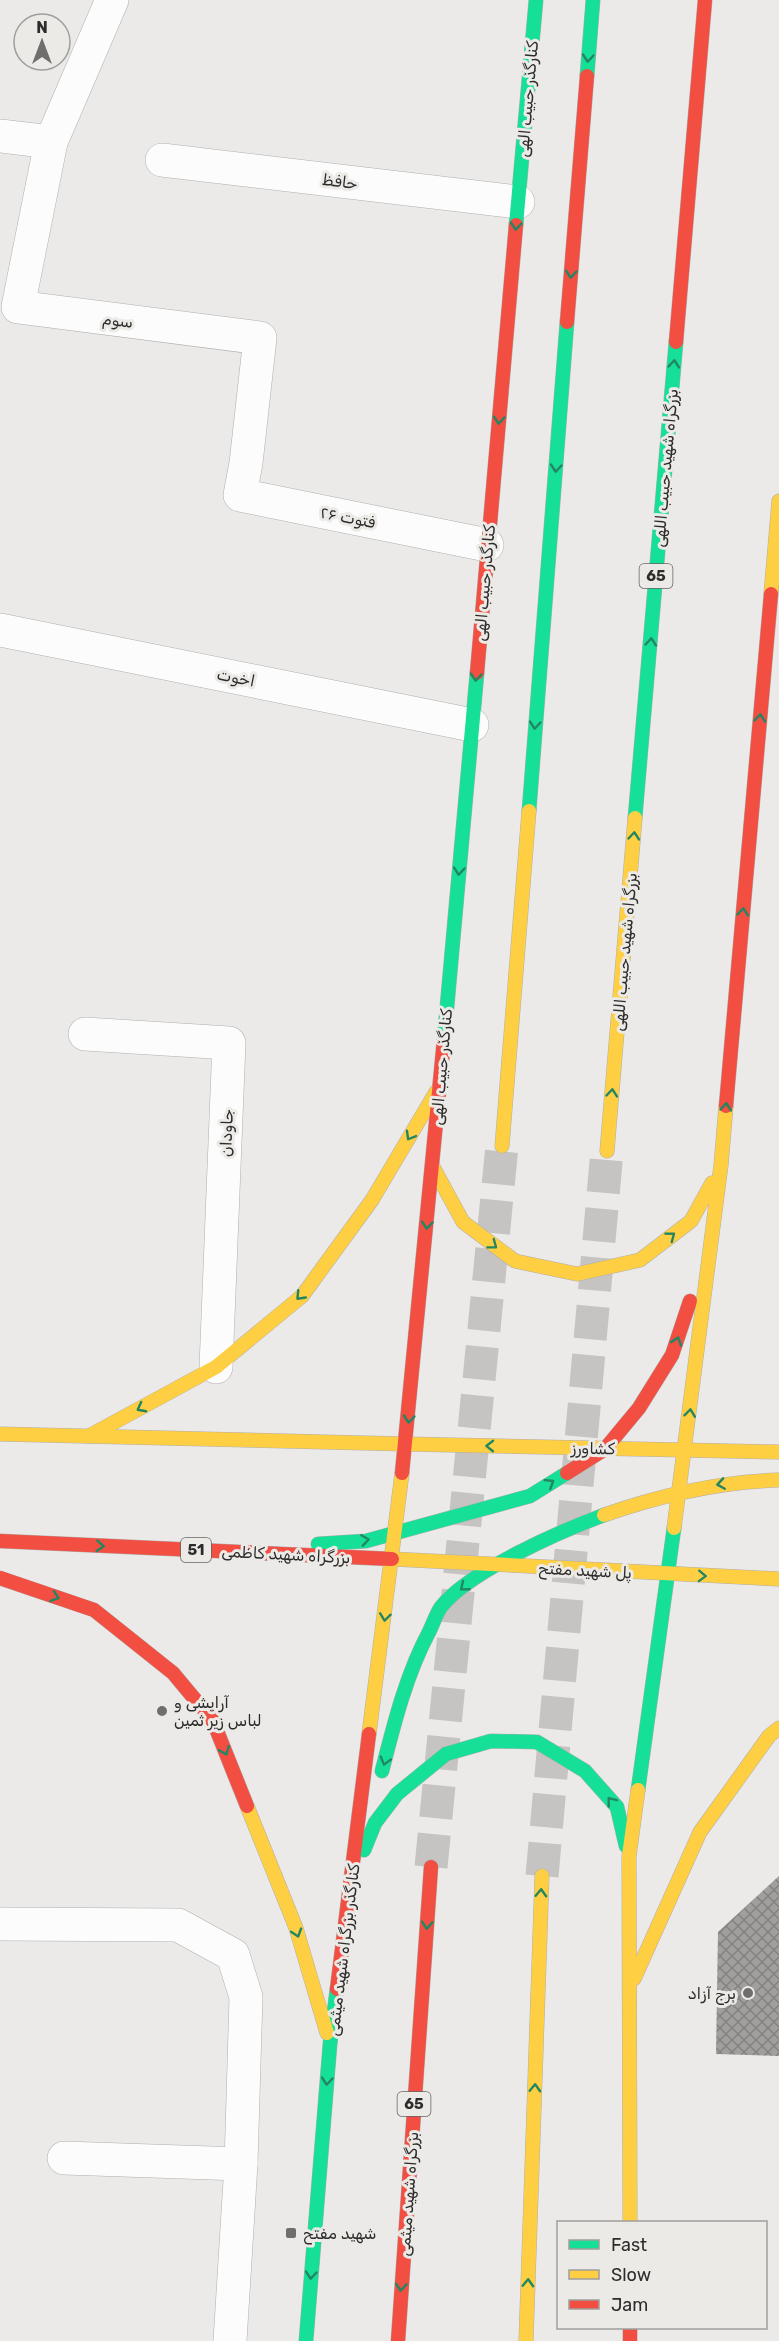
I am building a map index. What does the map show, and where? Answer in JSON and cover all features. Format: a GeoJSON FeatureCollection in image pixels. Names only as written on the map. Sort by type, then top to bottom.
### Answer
{"type":"FeatureCollection","features":[{"type":"Feature","properties":{"kind":"main road","name":"کنارگذر حبیب الهی"},"geometry":{"type":"LineString","coordinates":[[406,1444],[433,1167],[536,0]]}},
{"type":"Feature","properties":{"kind":"main road"},"geometry":{"type":"LineString","coordinates":[[502,1146],[593,0]]}},
{"type":"Feature","properties":{"kind":"main road","name":"بزرگراه شهید حبیب اللهی"},"geometry":{"type":"LineString","coordinates":[[608,1151],[705,0]]}},
{"type":"Feature","properties":{"kind":"main road"},"geometry":{"type":"LineString","coordinates":[[630,2221],[629,1856],[685,1450],[721,1165],[779,501]]}},
{"type":"Feature","properties":{"kind":"main road"},"geometry":{"type":"LineString","coordinates":[[0,1434],[89,1436],[216,1367],[302,1296],[372,1200],[440,1085]]}},
{"type":"Feature","properties":{"kind":"main road"},"geometry":{"type":"LineString","coordinates":[[433,1167],[463,1222],[515,1261],[577,1274],[640,1260],[691,1221],[721,1165]]}},
{"type":"Feature","properties":{"kind":"main road"},"geometry":{"type":"LineString","coordinates":[[202,1551],[366,1541],[395,1534],[530,1496],[605,1449],[639,1408],[672,1355],[699,1274],[721,1165]]}},
{"type":"Feature","properties":{"kind":"main road","name":"کشاورز"},"geometry":{"type":"LineString","coordinates":[[89,1436],[779,1452]]}},
{"type":"Feature","properties":{"kind":"main road","name":"کنارگذر بزرگراه شهید میثمی"},"geometry":{"type":"LineString","coordinates":[[306,2341],[330,2044],[406,1444]]}},
{"type":"Feature","properties":{"kind":"main road"},"geometry":{"type":"LineString","coordinates":[[352,1877],[419,1647],[442,1605],[472,1581],[518,1551],[560,1531],[709,1486],[751,1479],[779,1480]]}},
{"type":"Feature","properties":{"kind":"main road","name":"بزرگراه شهید کاظمی"},"geometry":{"type":"LineString","coordinates":[[0,1541],[392,1559]]}},
{"type":"Feature","properties":{"kind":"main road","name":"پل شهید مفتح"},"geometry":{"type":"LineString","coordinates":[[392,1559],[779,1579]]}},
{"type":"Feature","properties":{"kind":"main road"},"geometry":{"type":"LineString","coordinates":[[0,1578],[93,1610],[173,1673],[213,1721],[296,1928],[330,2044]]}},
{"type":"Feature","properties":{"kind":"main road"},"geometry":{"type":"LineString","coordinates":[[629,1989],[700,1832],[768,1736],[779,1728]]}},
{"type":"Feature","properties":{"kind":"main road"},"geometry":{"type":"LineString","coordinates":[[352,1877],[375,1823],[397,1794],[446,1754],[491,1741],[537,1742],[585,1771],[617,1807],[629,1856]]}},
{"type":"Feature","properties":{"kind":"main road","name":"بزرگراه شهید میثمی"},"geometry":{"type":"LineString","coordinates":[[398,2341],[431,1867]]}},
{"type":"Feature","properties":{"kind":"main road"},"geometry":{"type":"LineString","coordinates":[[526,2341],[542,1876]]}},
{"type":"Feature","properties":{"kind":"street"},"geometry":{"type":"LineString","coordinates":[[0,136],[51,142],[112,0]]}},
{"type":"Feature","properties":{"kind":"street","name":"سوم"},"geometry":{"type":"LineString","coordinates":[[51,142],[18,307],[260,338],[246,463]]}},
{"type":"Feature","properties":{"kind":"street","name":"حافظ"},"geometry":{"type":"LineString","coordinates":[[162,160],[518,202]]}},
{"type":"Feature","properties":{"kind":"street","name":"فتوت ۲۶"},"geometry":{"type":"LineString","coordinates":[[246,463],[240,495],[487,545]]}},
{"type":"Feature","properties":{"kind":"street","name":"اخوت"},"geometry":{"type":"LineString","coordinates":[[0,630],[472,725]]}},
{"type":"Feature","properties":{"kind":"street","name":"جاودان"},"geometry":{"type":"LineString","coordinates":[[85,1034],[229,1043],[216,1367]]}},
{"type":"Feature","properties":{"kind":"street"},"geometry":{"type":"LineString","coordinates":[[0,1924],[178,1925],[233,1954],[246,1997],[241,2164],[230,2341]]}},
{"type":"Feature","properties":{"kind":"street"},"geometry":{"type":"LineString","coordinates":[[64,2158],[241,2164]]}},
{"type":"Feature","properties":{"kind":"building","name":"برج آزاد"},"geometry":{"type":"Polygon","coordinates":[[[779,1876],[779,2056],[716,2054],[718,1932],[779,1876]]]}},
{"type":"Feature","properties":{"kind":"tunnel"},"geometry":{"type":"LineString","coordinates":[[431,1867],[502,1146]]}},
{"type":"Feature","properties":{"kind":"tunnel"},"geometry":{"type":"LineString","coordinates":[[542,1876],[607,1151]]}},
{"type":"Feature","properties":{"kind":"traffic: fast"},"geometry":{"type":"LineString","coordinates":[[516,225],[536,0]]}},
{"type":"Feature","properties":{"kind":"traffic: fast"},"geometry":{"type":"LineString","coordinates":[[587,76],[593,0]]}},
{"type":"Feature","properties":{"kind":"traffic: fast"},"geometry":{"type":"LineString","coordinates":[[529,811],[567,322]]}},
{"type":"Feature","properties":{"kind":"traffic: fast"},"geometry":{"type":"LineString","coordinates":[[635,818],[676,342]]}},
{"type":"Feature","properties":{"kind":"traffic: fast"},"geometry":{"type":"LineString","coordinates":[[444,1040],[477,673]]}},
{"type":"Feature","properties":{"kind":"traffic: fast"},"geometry":{"type":"LineString","coordinates":[[318,1544],[366,1541],[530,1496],[567,1473]]}},
{"type":"Feature","properties":{"kind":"traffic: fast"},"geometry":{"type":"LineString","coordinates":[[382,1771],[407,1682],[441,1607],[454,1593],[472,1580],[517,1553],[604,1515]]}},
{"type":"Feature","properties":{"kind":"traffic: fast"},"geometry":{"type":"LineString","coordinates":[[638,1790],[674,1528]]}},
{"type":"Feature","properties":{"kind":"traffic: fast"},"geometry":{"type":"LineString","coordinates":[[364,1850],[375,1823],[397,1794],[446,1754],[491,1741],[537,1742],[585,1771],[617,1807],[626,1846]]}},
{"type":"Feature","properties":{"kind":"traffic: fast"},"geometry":{"type":"LineString","coordinates":[[306,2341],[330,2044],[337,1989]]}},
{"type":"Feature","properties":{"kind":"traffic: slow"},"geometry":{"type":"LineString","coordinates":[[771,594],[779,501]]}},
{"type":"Feature","properties":{"kind":"traffic: slow"},"geometry":{"type":"LineString","coordinates":[[502,1146],[529,811]]}},
{"type":"Feature","properties":{"kind":"traffic: slow"},"geometry":{"type":"LineString","coordinates":[[607,1151],[635,818]]}},
{"type":"Feature","properties":{"kind":"traffic: slow"},"geometry":{"type":"LineString","coordinates":[[89,1436],[216,1367],[302,1296],[372,1200],[436,1092]]}},
{"type":"Feature","properties":{"kind":"traffic: slow"},"geometry":{"type":"LineString","coordinates":[[674,1528],[721,1165],[726,1106]]}},
{"type":"Feature","properties":{"kind":"traffic: slow"},"geometry":{"type":"LineString","coordinates":[[433,1167],[463,1222],[515,1261],[577,1274],[640,1260],[691,1221],[712,1183]]}},
{"type":"Feature","properties":{"kind":"traffic: slow"},"geometry":{"type":"LineString","coordinates":[[0,1434],[406,1444]]}},
{"type":"Feature","properties":{"kind":"traffic: slow"},"geometry":{"type":"LineString","coordinates":[[406,1444],[779,1452]]}},
{"type":"Feature","properties":{"kind":"traffic: slow"},"geometry":{"type":"LineString","coordinates":[[369,1734],[402,1473]]}},
{"type":"Feature","properties":{"kind":"traffic: slow"},"geometry":{"type":"LineString","coordinates":[[604,1515],[647,1501],[690,1491],[756,1481],[779,1480]]}},
{"type":"Feature","properties":{"kind":"traffic: slow"},"geometry":{"type":"LineString","coordinates":[[392,1559],[779,1579]]}},
{"type":"Feature","properties":{"kind":"traffic: slow"},"geometry":{"type":"LineString","coordinates":[[634,1979],[700,1832],[769,1736],[779,1728]]}},
{"type":"Feature","properties":{"kind":"traffic: slow"},"geometry":{"type":"LineString","coordinates":[[630,2221],[629,1856],[638,1790]]}},
{"type":"Feature","properties":{"kind":"traffic: slow"},"geometry":{"type":"LineString","coordinates":[[247,1806],[296,1928],[327,2033]]}},
{"type":"Feature","properties":{"kind":"traffic: slow"},"geometry":{"type":"LineString","coordinates":[[526,2341],[542,1876]]}},
{"type":"Feature","properties":{"kind":"traffic: jam"},"geometry":{"type":"LineString","coordinates":[[676,342],[705,0]]}},
{"type":"Feature","properties":{"kind":"traffic: jam"},"geometry":{"type":"LineString","coordinates":[[567,322],[587,76]]}},
{"type":"Feature","properties":{"kind":"traffic: jam"},"geometry":{"type":"LineString","coordinates":[[477,673],[516,225]]}},
{"type":"Feature","properties":{"kind":"traffic: jam"},"geometry":{"type":"LineString","coordinates":[[726,1106],[771,594]]}},
{"type":"Feature","properties":{"kind":"traffic: jam"},"geometry":{"type":"LineString","coordinates":[[402,1473],[444,1040]]}},
{"type":"Feature","properties":{"kind":"traffic: jam"},"geometry":{"type":"LineString","coordinates":[[567,1473],[605,1449],[639,1408],[672,1355],[690,1301]]}},
{"type":"Feature","properties":{"kind":"traffic: jam"},"geometry":{"type":"LineString","coordinates":[[0,1541],[392,1559]]}},
{"type":"Feature","properties":{"kind":"traffic: jam"},"geometry":{"type":"LineString","coordinates":[[0,1578],[94,1610],[173,1673],[213,1721],[247,1806]]}},
{"type":"Feature","properties":{"kind":"traffic: jam"},"geometry":{"type":"LineString","coordinates":[[337,1989],[369,1734]]}},
{"type":"Feature","properties":{"kind":"traffic: jam"},"geometry":{"type":"LineString","coordinates":[[398,2341],[431,1867]]}},
{"type":"Feature","properties":{"kind":"traffic: jam"},"geometry":{"type":"LineString","coordinates":[[630,2329],[630,2341]]}},
{"type":"Feature","properties":{"kind":"place","name":"آرایشی و لباس زیر ثمین"},"geometry":{"type":"Point","coordinates":[162,1711]}},
{"type":"Feature","properties":{"kind":"place","name":"برج آزاد"},"geometry":{"type":"Point","coordinates":[748,1993]}},
{"type":"Feature","properties":{"kind":"place","name":"شهید مفتح"},"geometry":{"type":"Point","coordinates":[291,2233]}}]}
